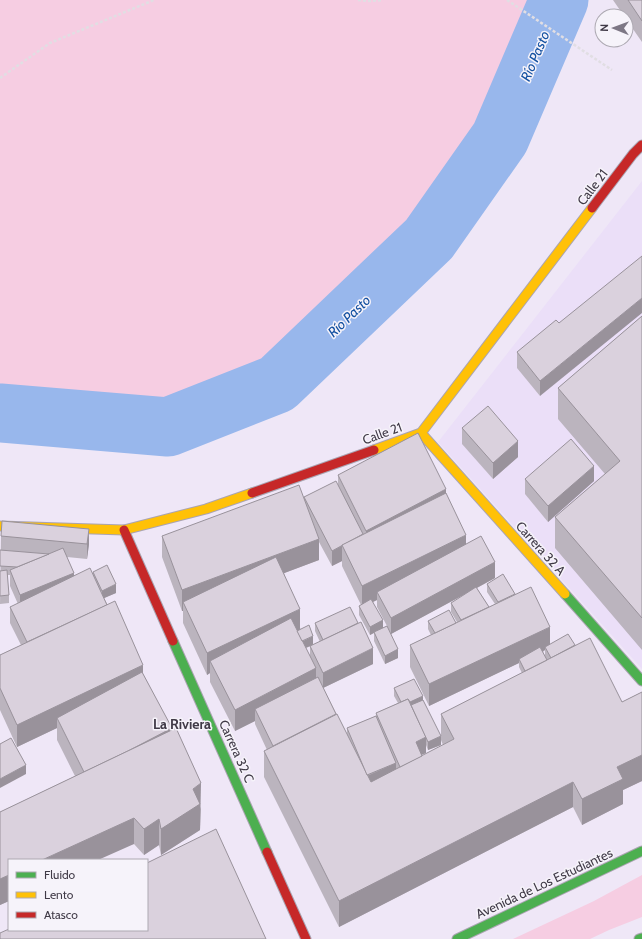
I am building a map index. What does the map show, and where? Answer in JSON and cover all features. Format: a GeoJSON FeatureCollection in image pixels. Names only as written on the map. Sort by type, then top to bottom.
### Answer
{"type":"FeatureCollection","features":[{"type":"Feature","properties":{"kind":"street","name":"Calle 21"},"geometry":{"type":"LineString","coordinates":[[0,526],[124,530],[206,508],[303,476],[421,433],[633,154],[642,145]]}},
{"type":"Feature","properties":{"kind":"street","name":"Carrera 32 A"},"geometry":{"type":"LineString","coordinates":[[421,433],[642,681]]}},
{"type":"Feature","properties":{"kind":"street","name":"Carrera 32 C"},"geometry":{"type":"LineString","coordinates":[[124,530],[306,939]]}},
{"type":"Feature","properties":{"kind":"street","name":"Avenida de Los Estudiantes"},"geometry":{"type":"LineString","coordinates":[[457,939],[642,851]]}},
{"type":"Feature","properties":{"kind":"path"},"geometry":{"type":"LineString","coordinates":[[0,78],[50,43],[154,0]]}},
{"type":"Feature","properties":{"kind":"path"},"geometry":{"type":"LineString","coordinates":[[358,0],[383,0]]}},
{"type":"Feature","properties":{"kind":"path"},"geometry":{"type":"LineString","coordinates":[[507,0],[612,70]]}},
{"type":"Feature","properties":{"kind":"shaded area"},"geometry":{"type":"Polygon","coordinates":[[[0,0],[559,0],[500,138],[429,239],[277,384],[168,427],[0,413],[0,0]]]}},
{"type":"Feature","properties":{"kind":"shaded area"},"geometry":{"type":"Polygon","coordinates":[[[642,181],[642,669],[438,442],[642,181]]]}},
{"type":"Feature","properties":{"kind":"shaded area"},"geometry":{"type":"Polygon","coordinates":[[[642,875],[642,917],[590,939],[513,939],[594,901],[642,875]]]}},
{"type":"Feature","properties":{"kind":"building"},"geometry":{"type":"Polygon","coordinates":[[[628,0],[642,0],[642,21],[634,8],[628,0]]]}},
{"type":"Feature","properties":{"kind":"building"},"geometry":{"type":"Polygon","coordinates":[[[642,256],[642,298],[540,381],[517,352],[556,320],[559,323],[642,256]]]}},
{"type":"Feature","properties":{"kind":"building"},"geometry":{"type":"Polygon","coordinates":[[[642,316],[642,618],[555,517],[620,461],[558,388],[642,316]]]}},
{"type":"Feature","properties":{"kind":"building"},"geometry":{"type":"Polygon","coordinates":[[[488,406],[518,441],[493,463],[462,428],[488,406]]]}},
{"type":"Feature","properties":{"kind":"building"},"geometry":{"type":"Polygon","coordinates":[[[418,433],[446,489],[366,531],[338,475],[418,433]]]}},
{"type":"Feature","properties":{"kind":"building"},"geometry":{"type":"Polygon","coordinates":[[[571,439],[594,466],[548,506],[525,479],[571,439]]]}},
{"type":"Feature","properties":{"kind":"building"},"geometry":{"type":"Polygon","coordinates":[[[336,481],[363,534],[332,551],[304,497],[336,481]]]}},
{"type":"Feature","properties":{"kind":"building"},"geometry":{"type":"Polygon","coordinates":[[[299,485],[319,539],[182,590],[162,536],[299,485]]]}},
{"type":"Feature","properties":{"kind":"building"},"geometry":{"type":"Polygon","coordinates":[[[446,493],[466,535],[362,586],[342,545],[446,493]]]}},
{"type":"Feature","properties":{"kind":"building"},"geometry":{"type":"Polygon","coordinates":[[[2,521],[89,529],[87,544],[1,536],[2,521]]]}},
{"type":"Feature","properties":{"kind":"building"},"geometry":{"type":"Polygon","coordinates":[[[481,536],[495,562],[391,618],[377,592],[481,536]]]}},
{"type":"Feature","properties":{"kind":"building"},"geometry":{"type":"Polygon","coordinates":[[[63,548],[74,573],[20,595],[10,570],[63,548]]]}},
{"type":"Feature","properties":{"kind":"building"},"geometry":{"type":"Polygon","coordinates":[[[0,550],[49,554],[17,567],[0,566],[0,550]]]}},
{"type":"Feature","properties":{"kind":"building"},"geometry":{"type":"Polygon","coordinates":[[[276,557],[300,609],[207,653],[183,602],[276,557]]]}},
{"type":"Feature","properties":{"kind":"building"},"geometry":{"type":"Polygon","coordinates":[[[107,565],[116,584],[102,591],[93,572],[107,565]]]}},
{"type":"Feature","properties":{"kind":"building"},"geometry":{"type":"Polygon","coordinates":[[[90,568],[107,605],[27,642],[10,607],[90,568]]]}},
{"type":"Feature","properties":{"kind":"building"},"geometry":{"type":"Polygon","coordinates":[[[7,570],[9,595],[0,596],[0,571],[7,570]]]}},
{"type":"Feature","properties":{"kind":"building"},"geometry":{"type":"Polygon","coordinates":[[[503,574],[515,594],[498,602],[487,584],[503,574]]]}},
{"type":"Feature","properties":{"kind":"building"},"geometry":{"type":"Polygon","coordinates":[[[476,587],[489,607],[461,620],[451,603],[476,587]]]}},
{"type":"Feature","properties":{"kind":"building"},"geometry":{"type":"Polygon","coordinates":[[[531,587],[550,627],[429,684],[410,645],[531,587]]]}},
{"type":"Feature","properties":{"kind":"building"},"geometry":{"type":"Polygon","coordinates":[[[371,599],[383,620],[370,627],[359,606],[371,599]]]}},
{"type":"Feature","properties":{"kind":"building"},"geometry":{"type":"Polygon","coordinates":[[[115,601],[143,665],[17,725],[0,688],[0,655],[115,601]]]}},
{"type":"Feature","properties":{"kind":"building"},"geometry":{"type":"Polygon","coordinates":[[[350,607],[358,623],[323,640],[315,623],[350,607]]]}},
{"type":"Feature","properties":{"kind":"building"},"geometry":{"type":"Polygon","coordinates":[[[449,610],[456,623],[435,633],[428,621],[449,610]]]}},
{"type":"Feature","properties":{"kind":"building"},"geometry":{"type":"Polygon","coordinates":[[[291,618],[316,668],[235,710],[210,661],[291,618]]]}},
{"type":"Feature","properties":{"kind":"building"},"geometry":{"type":"Polygon","coordinates":[[[361,622],[373,648],[323,673],[310,646],[361,622]]]}},
{"type":"Feature","properties":{"kind":"building"},"geometry":{"type":"Polygon","coordinates":[[[309,625],[313,636],[302,641],[297,631],[309,625]]]}},
{"type":"Feature","properties":{"kind":"building"},"geometry":{"type":"Polygon","coordinates":[[[387,626],[398,649],[385,656],[374,632],[387,626]]]}},
{"type":"Feature","properties":{"kind":"building"},"geometry":{"type":"Polygon","coordinates":[[[568,634],[575,645],[551,658],[545,647],[568,634]]]}},
{"type":"Feature","properties":{"kind":"building"},"geometry":{"type":"Polygon","coordinates":[[[590,638],[622,702],[642,692],[642,755],[617,767],[623,779],[582,799],[573,782],[339,901],[264,751],[337,714],[371,782],[454,739],[441,714],[590,638]]]}},
{"type":"Feature","properties":{"kind":"building"},"geometry":{"type":"Polygon","coordinates":[[[540,647],[547,660],[525,671],[519,659],[540,647]]]}},
{"type":"Feature","properties":{"kind":"building"},"geometry":{"type":"Polygon","coordinates":[[[142,672],[172,728],[84,772],[57,718],[142,672]]]}},
{"type":"Feature","properties":{"kind":"building"},"geometry":{"type":"Polygon","coordinates":[[[318,677],[336,714],[273,746],[255,709],[318,677]]]}},
{"type":"Feature","properties":{"kind":"building"},"geometry":{"type":"Polygon","coordinates":[[[414,679],[423,696],[410,702],[408,699],[401,702],[394,688],[414,679]]]}},
{"type":"Feature","properties":{"kind":"building"},"geometry":{"type":"Polygon","coordinates":[[[408,699],[426,737],[416,742],[422,756],[400,767],[376,713],[408,699]]]}},
{"type":"Feature","properties":{"kind":"building"},"geometry":{"type":"Polygon","coordinates":[[[423,700],[441,736],[428,742],[411,705],[423,700]]]}},
{"type":"Feature","properties":{"kind":"building"},"geometry":{"type":"Polygon","coordinates":[[[376,716],[396,763],[367,775],[347,728],[376,716]]]}},
{"type":"Feature","properties":{"kind":"building"},"geometry":{"type":"Polygon","coordinates":[[[176,728],[201,783],[193,789],[200,804],[161,829],[159,819],[144,829],[134,818],[44,859],[8,859],[8,875],[0,879],[0,812],[176,728]]]}},
{"type":"Feature","properties":{"kind":"building"},"geometry":{"type":"Polygon","coordinates":[[[11,738],[26,765],[0,779],[0,744],[11,738]]]}},
{"type":"Feature","properties":{"kind":"building"},"geometry":{"type":"Polygon","coordinates":[[[216,829],[266,939],[0,939],[0,933],[8,929],[8,931],[148,931],[148,863],[216,829]]]}},
{"type":"Feature","properties":{"kind":"waterway","name":"Río Pasto"},"geometry":{"type":"LineString","coordinates":[[0,413],[168,427],[277,384],[429,239],[500,138],[559,0]]}},
{"type":"Feature","properties":{"kind":"traffic: fast"},"geometry":{"type":"LineString","coordinates":[[565,594],[642,681]]}},
{"type":"Feature","properties":{"kind":"traffic: fast"},"geometry":{"type":"LineString","coordinates":[[173,641],[267,852]]}},
{"type":"Feature","properties":{"kind":"traffic: fast"},"geometry":{"type":"LineString","coordinates":[[457,939],[642,851]]}},
{"type":"Feature","properties":{"kind":"traffic: slow"},"geometry":{"type":"LineString","coordinates":[[374,450],[421,433],[592,208]]}},
{"type":"Feature","properties":{"kind":"traffic: slow"},"geometry":{"type":"LineString","coordinates":[[421,433],[565,594]]}},
{"type":"Feature","properties":{"kind":"traffic: slow"},"geometry":{"type":"LineString","coordinates":[[0,526],[124,530],[206,509],[252,493]]}},
{"type":"Feature","properties":{"kind":"traffic: jam"},"geometry":{"type":"LineString","coordinates":[[592,208],[633,154],[642,145]]}},
{"type":"Feature","properties":{"kind":"traffic: jam"},"geometry":{"type":"LineString","coordinates":[[252,493],[374,450]]}},
{"type":"Feature","properties":{"kind":"traffic: jam"},"geometry":{"type":"LineString","coordinates":[[124,530],[173,641]]}},
{"type":"Feature","properties":{"kind":"traffic: jam"},"geometry":{"type":"LineString","coordinates":[[267,852],[306,939]]}},
{"type":"Feature","properties":{"kind":"district","name":"La Riviera"},"geometry":{"type":"Point","coordinates":[182,724]}}]}
